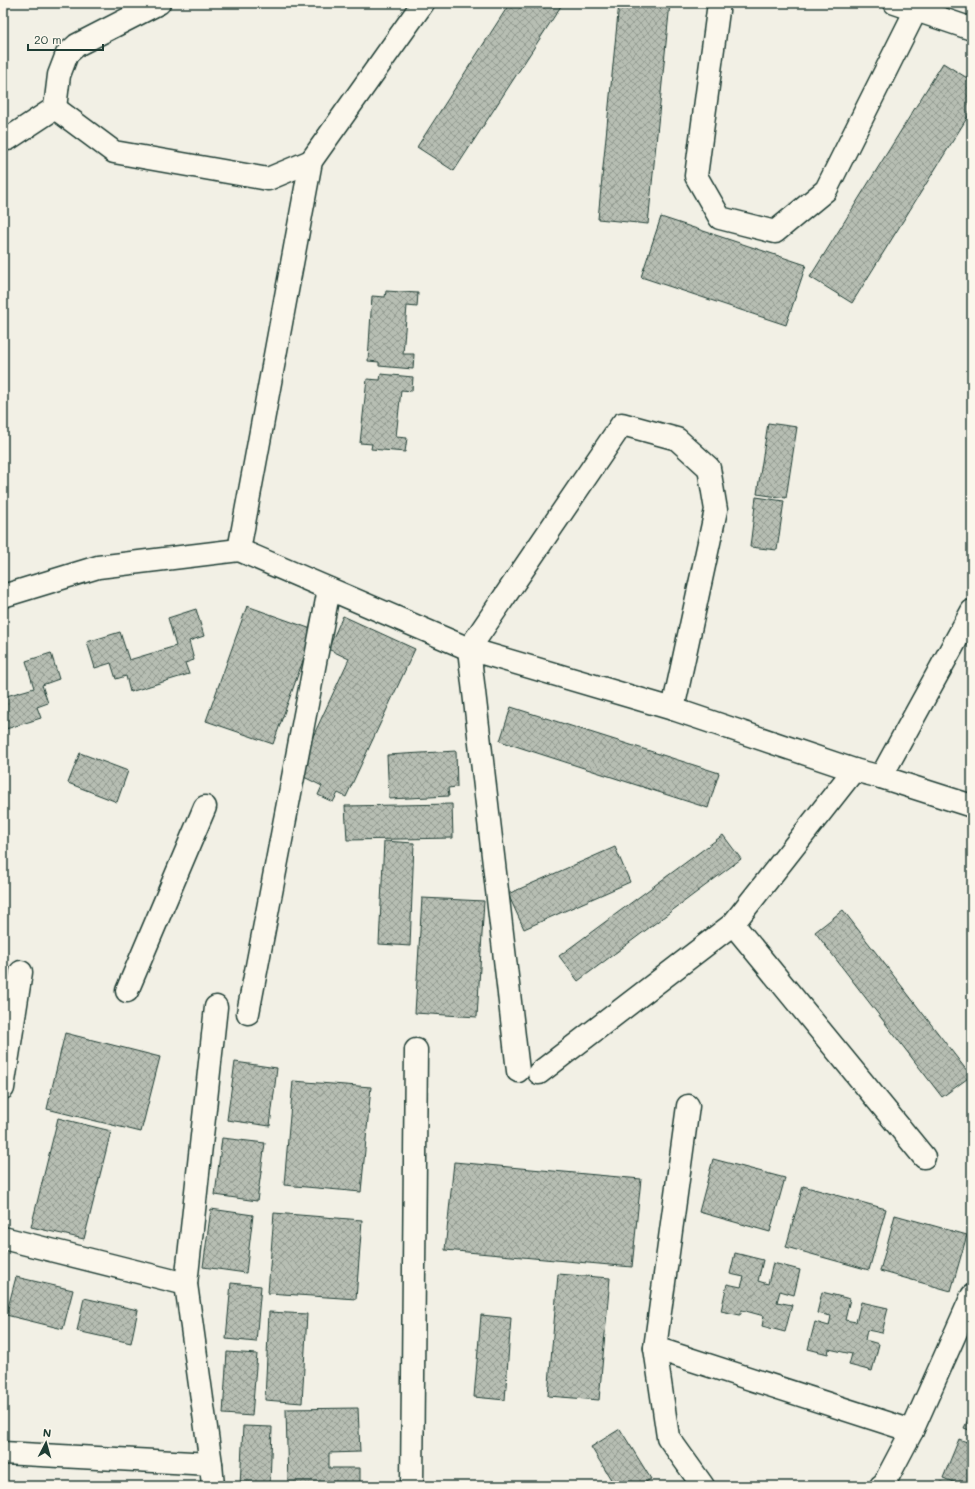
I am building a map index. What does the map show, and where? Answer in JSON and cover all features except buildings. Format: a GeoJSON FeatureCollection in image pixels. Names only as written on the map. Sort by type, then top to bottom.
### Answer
{"type":"FeatureCollection","features":[{"type":"Feature","properties":{"kind":"street"},"geometry":{"type":"LineString","coordinates":[[3,139],[8,139],[55,108],[59,75],[67,54],[76,45],[159,3]]}},
{"type":"Feature","properties":{"kind":"street"},"geometry":{"type":"LineString","coordinates":[[239,550],[311,161],[423,3]]}},
{"type":"Feature","properties":{"kind":"street"},"geometry":{"type":"LineString","coordinates":[[719,3],[696,176],[720,218],[774,232],[826,190],[916,6]]}},
{"type":"Feature","properties":{"kind":"street"},"geometry":{"type":"LineString","coordinates":[[895,3],[916,6],[972,29]]}},
{"type":"Feature","properties":{"kind":"street"},"geometry":{"type":"LineString","coordinates":[[55,108],[114,152],[268,179],[311,161]]}},
{"type":"Feature","properties":{"kind":"street"},"geometry":{"type":"LineString","coordinates":[[673,709],[716,510],[709,468],[677,439],[622,424],[469,649],[529,1072],[734,924],[854,770]]}},
{"type":"Feature","properties":{"kind":"street"},"geometry":{"type":"LineString","coordinates":[[3,596],[98,566],[239,550],[469,649],[673,709],[854,770],[972,806]]}},
{"type":"Feature","properties":{"kind":"street"},"geometry":{"type":"LineString","coordinates":[[248,1013],[329,589]]}},
{"type":"Feature","properties":{"kind":"street"},"geometry":{"type":"LineString","coordinates":[[881,777],[972,610]]}},
{"type":"Feature","properties":{"kind":"street"},"geometry":{"type":"LineString","coordinates":[[127,991],[205,807]]}},
{"type":"Feature","properties":{"kind":"street"},"geometry":{"type":"LineString","coordinates":[[734,924],[924,1156]]}},
{"type":"Feature","properties":{"kind":"street"},"geometry":{"type":"LineString","coordinates":[[3,1088],[21,972]]}},
{"type":"Feature","properties":{"kind":"street"},"geometry":{"type":"LineString","coordinates":[[213,1486],[186,1284],[216,1007]]}},
{"type":"Feature","properties":{"kind":"street"},"geometry":{"type":"LineString","coordinates":[[412,1486],[416,1050]]}},
{"type":"Feature","properties":{"kind":"street"},"geometry":{"type":"LineString","coordinates":[[688,1106],[655,1348],[668,1437],[702,1486]]}},
{"type":"Feature","properties":{"kind":"street"},"geometry":{"type":"LineString","coordinates":[[3,1238],[186,1284]]}},
{"type":"Feature","properties":{"kind":"street"},"geometry":{"type":"LineString","coordinates":[[881,1486],[884,1484],[912,1431],[972,1296]]}},
{"type":"Feature","properties":{"kind":"street"},"geometry":{"type":"LineString","coordinates":[[655,1348],[912,1431]]}},
{"type":"Feature","properties":{"kind":"street"},"geometry":{"type":"LineString","coordinates":[[3,1454],[211,1464]]}}]}
